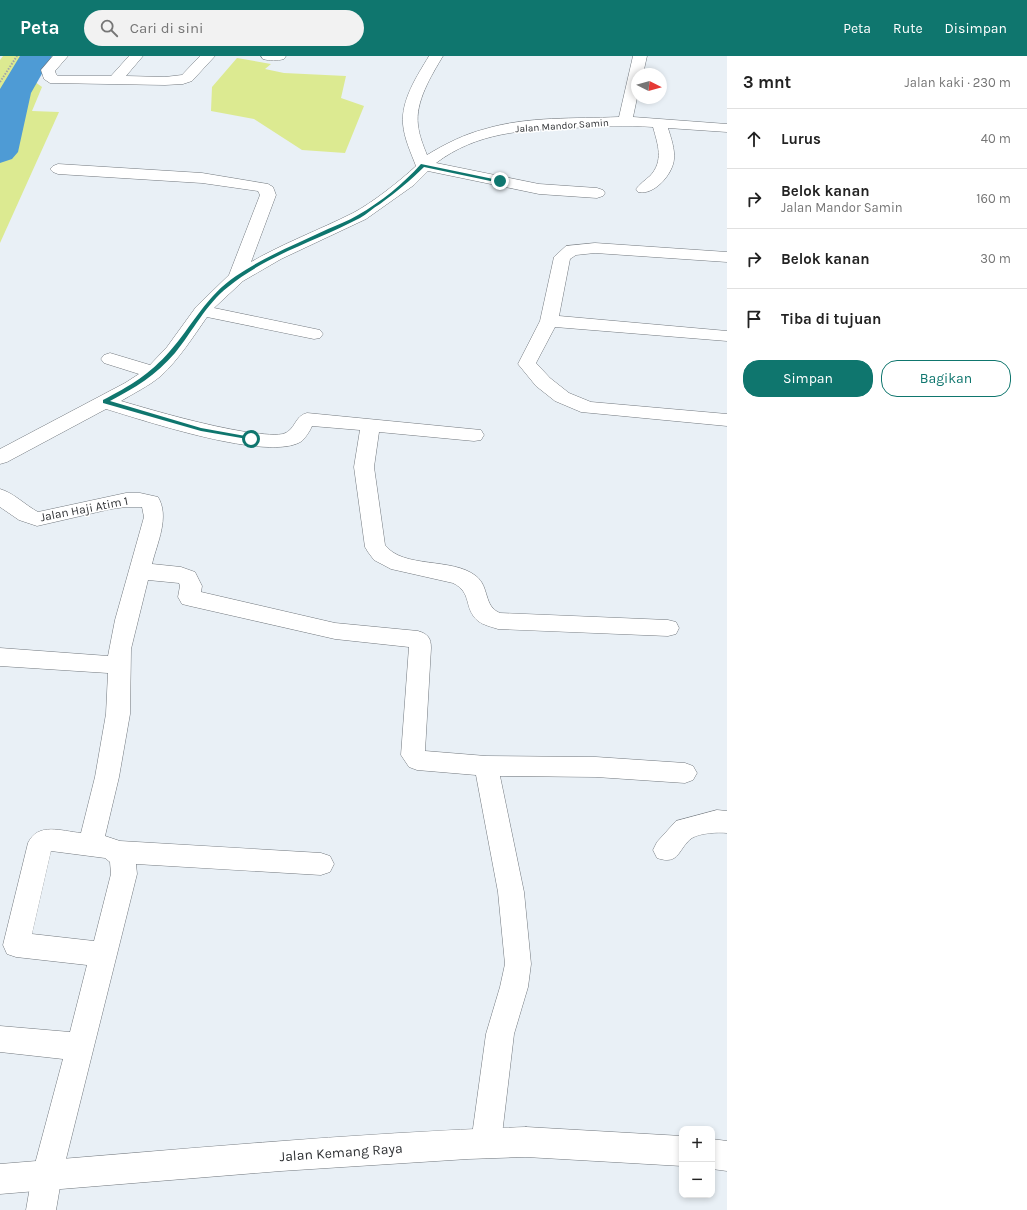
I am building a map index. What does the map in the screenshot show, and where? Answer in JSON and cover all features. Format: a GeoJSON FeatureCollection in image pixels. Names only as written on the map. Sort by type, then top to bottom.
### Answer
{"type":"FeatureCollection","features":[{"type":"Feature","properties":{"kind":"street"},"geometry":{"type":"LineString","coordinates":[[61,56],[48,70],[49,76],[55,80],[183,80],[190,76],[208,56]]}},
{"type":"Feature","properties":{"kind":"street"},"geometry":{"type":"LineString","coordinates":[[116,79],[136,56]]}},
{"type":"Feature","properties":{"kind":"street"},"geometry":{"type":"LineString","coordinates":[[268,56],[279,56]]}},
{"type":"Feature","properties":{"kind":"street"},"geometry":{"type":"LineString","coordinates":[[436,56],[422,80],[413,107],[410,124],[423,165],[539,189],[597,193]]}},
{"type":"Feature","properties":{"kind":"street"},"geometry":{"type":"LineString","coordinates":[[625,121],[640,56]]}},
{"type":"Feature","properties":{"kind":"street","name":"Jalan Mandor Samin"},"geometry":{"type":"LineString","coordinates":[[0,457],[105,402],[132,387],[154,372],[173,351],[202,311],[224,287],[237,277],[275,255],[360,216],[408,182],[423,165],[451,147],[489,132],[526,125],[625,121],[727,128]]}},
{"type":"Feature","properties":{"kind":"street"},"geometry":{"type":"LineString","coordinates":[[644,189],[660,176],[667,165],[667,153],[660,123]]}},
{"type":"Feature","properties":{"kind":"street"},"geometry":{"type":"LineString","coordinates":[[58,169],[202,178],[262,187],[267,190],[268,195],[237,277]]}},
{"type":"Feature","properties":{"kind":"street"},"geometry":{"type":"LineString","coordinates":[[727,257],[595,248],[572,250],[562,257],[549,320],[527,364],[543,382],[562,397],[588,408],[727,420]]}},
{"type":"Feature","properties":{"kind":"street"},"geometry":{"type":"LineString","coordinates":[[202,311],[314,334]]}},
{"type":"Feature","properties":{"kind":"street"},"geometry":{"type":"LineString","coordinates":[[549,320],[727,336]]}},
{"type":"Feature","properties":{"kind":"street"},"geometry":{"type":"LineString","coordinates":[[110,358],[154,372]]}},
{"type":"Feature","properties":{"kind":"street"},"geometry":{"type":"LineString","coordinates":[[105,402],[201,430],[251,439],[286,440],[294,437],[307,419],[474,435]]}},
{"type":"Feature","properties":{"kind":"street"},"geometry":{"type":"LineString","coordinates":[[370,425],[364,467],[375,547],[381,555],[388,560],[409,567],[458,576],[468,581],[475,589],[480,609],[486,616],[498,621],[668,628]]}},
{"type":"Feature","properties":{"kind":"street","name":"Jalan Haji Atim 1"},"geometry":{"type":"LineString","coordinates":[[0,496],[14,508],[37,519],[122,500],[143,499],[151,502],[154,517],[140,571]]}},
{"type":"Feature","properties":{"kind":"street"},"geometry":{"type":"LineString","coordinates":[[90,845],[106,777],[118,714],[119,665],[126,620],[140,571],[185,576],[191,586],[188,597],[190,598],[335,630],[418,639],[420,641],[420,648],[413,755],[417,760],[486,766],[596,767],[685,774]]}},
{"type":"Feature","properties":{"kind":"street"},"geometry":{"type":"LineString","coordinates":[[0,657],[119,665]]}},
{"type":"Feature","properties":{"kind":"street"},"geometry":{"type":"LineString","coordinates":[[486,766],[511,892],[518,964],[514,987],[500,1034],[486,1143]]}},
{"type":"Feature","properties":{"kind":"street"},"geometry":{"type":"LineString","coordinates":[[666,850],[685,828],[717,821],[727,822]]}},
{"type":"Feature","properties":{"kind":"street"},"geometry":{"type":"LineString","coordinates":[[103,954],[8,944],[40,844],[44,840],[112,848],[119,852],[321,864]]}},
{"type":"Feature","properties":{"kind":"street"},"geometry":{"type":"LineString","coordinates":[[41,1210],[47,1175],[124,874],[124,863],[119,852]]}},
{"type":"Feature","properties":{"kind":"street"},"geometry":{"type":"LineString","coordinates":[[0,1039],[80,1047]]}},
{"type":"Feature","properties":{"kind":"street","name":"Jalan Kemang Raya"},"geometry":{"type":"LineString","coordinates":[[0,1179],[288,1156],[486,1143],[526,1142],[679,1151]]}},
{"type":"Feature","properties":{"kind":"street"},"geometry":{"type":"LineString","coordinates":[[715,1154],[727,1156]]}},
{"type":"Feature","properties":{"kind":"path"},"geometry":{"type":"LineString","coordinates":[[0,82],[17,56]]}},
{"type":"Feature","properties":{"kind":"green space"},"geometry":{"type":"Polygon","coordinates":[[[3,56],[51,56],[31,79],[42,87],[32,111],[59,112],[0,243],[0,60],[3,56]]]}},
{"type":"Feature","properties":{"kind":"green space"},"geometry":{"type":"Polygon","coordinates":[[[237,58],[271,64],[265,69],[284,73],[346,76],[341,98],[364,106],[345,153],[302,150],[254,119],[211,111],[212,87],[237,58]]]}},
{"type":"Feature","properties":{"kind":"waterway"},"geometry":{"type":"LineString","coordinates":[[0,152],[14,93],[36,56]]}},
{"type":"Feature","properties":{"kind":"route"},"geometry":{"type":"LineString","coordinates":[[251,439],[201,430],[105,402],[132,387],[154,372],[173,351],[202,311],[224,287],[237,277],[275,255],[360,216],[408,182],[423,165],[500,181]]}}]}
